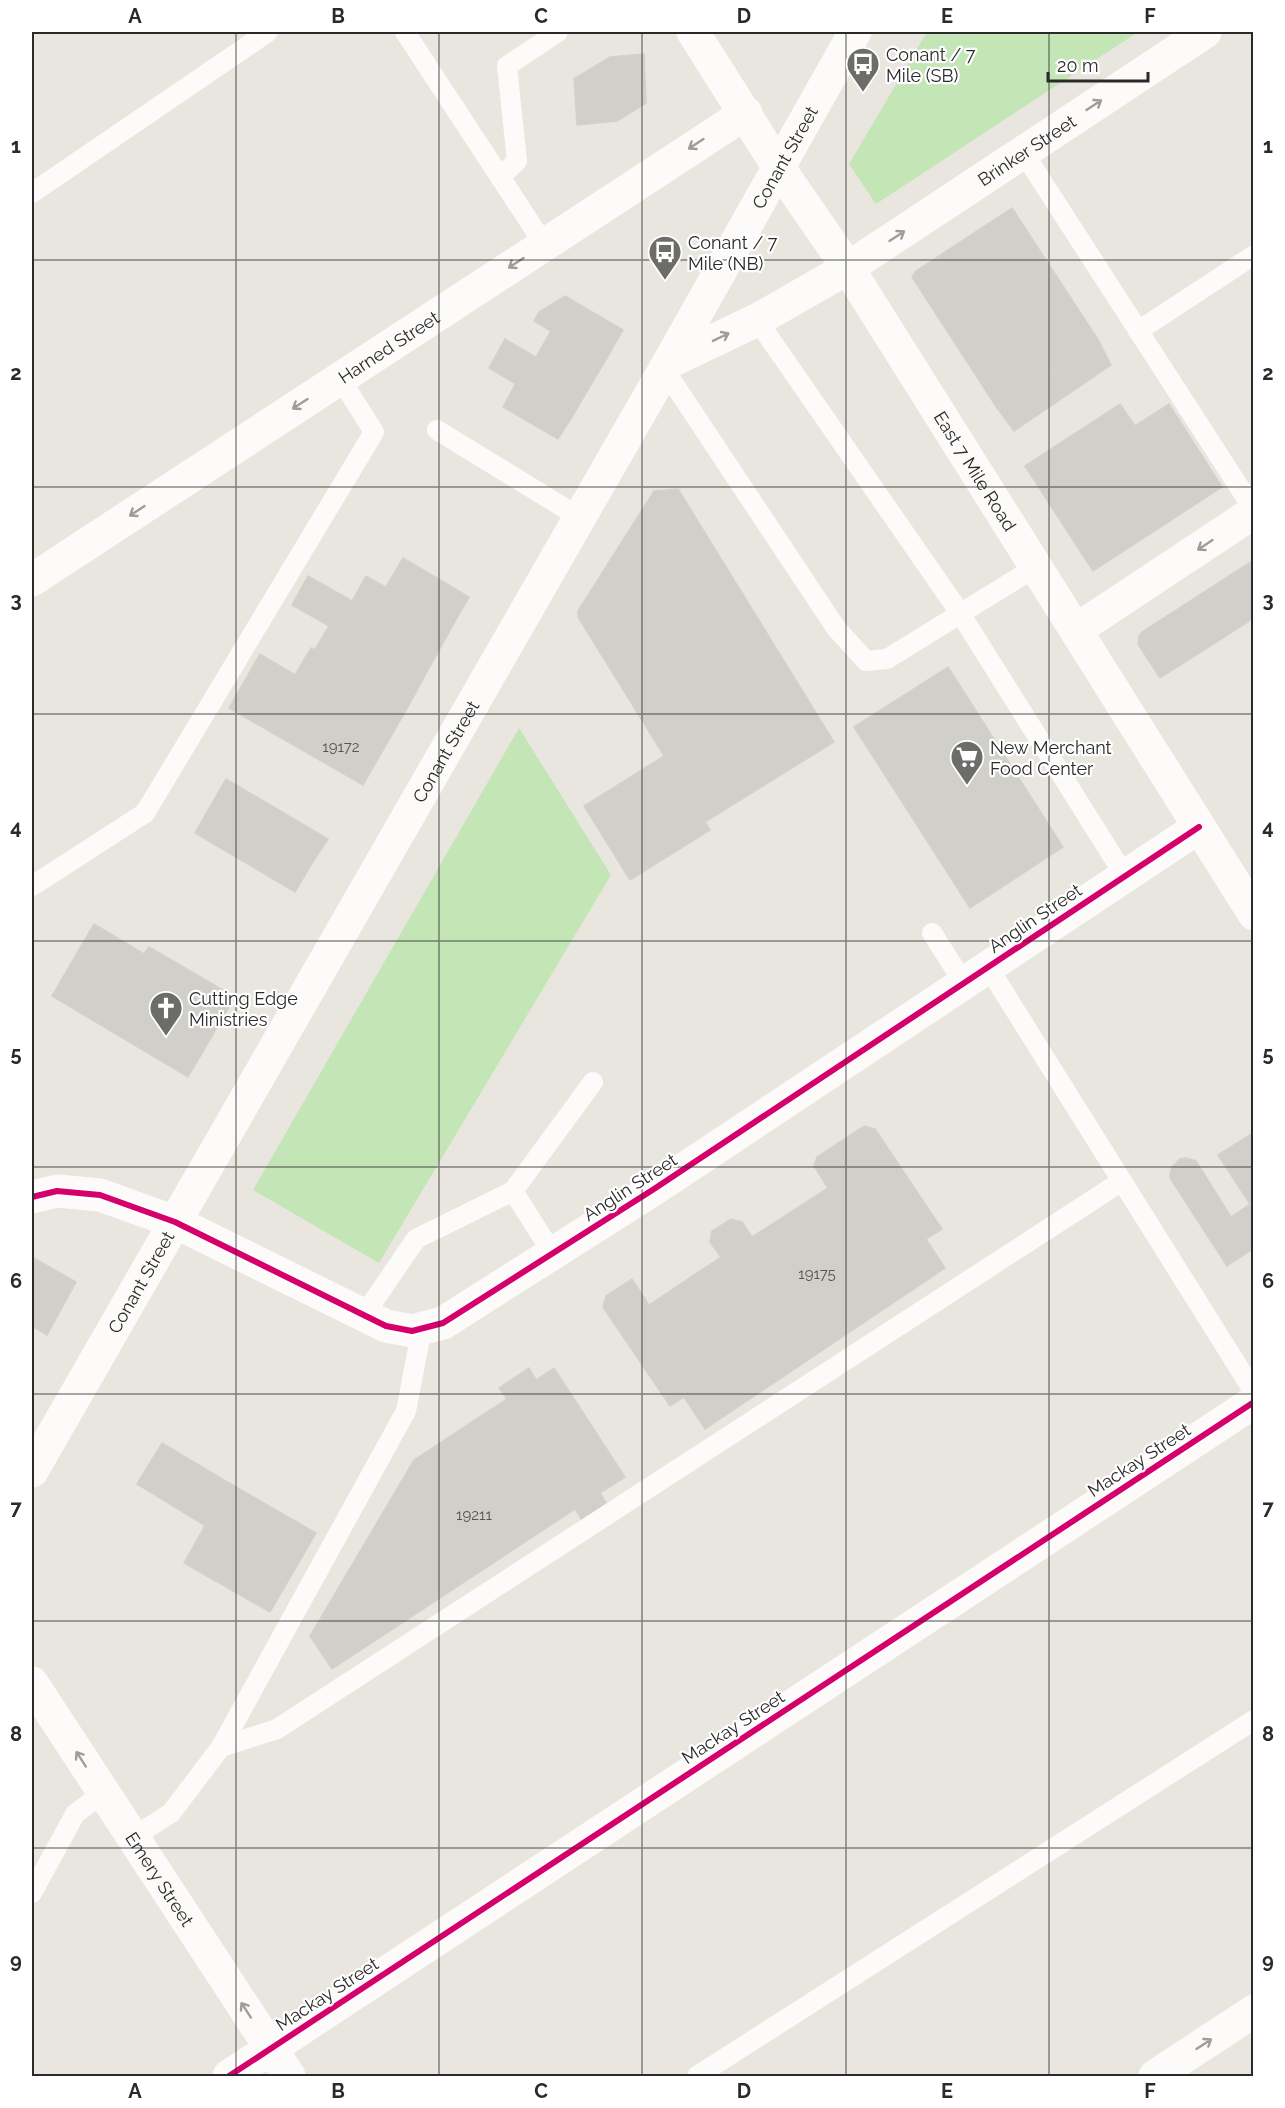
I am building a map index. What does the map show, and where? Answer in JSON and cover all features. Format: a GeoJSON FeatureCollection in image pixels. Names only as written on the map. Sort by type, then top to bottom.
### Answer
{"type":"FeatureCollection","features":[{"type":"Feature","properties":{"kind":"street","name":"East 7 Mile Road"},"geometry":{"type":"LineString","coordinates":[[693,32],[779,168],[848,268],[1254,914]]}},
{"type":"Feature","properties":{"kind":"street","name":"Conant Street"},"geometry":{"type":"LineString","coordinates":[[32,1471],[855,32]]}},
{"type":"Feature","properties":{"kind":"street","name":"Brinker Street"},"geometry":{"type":"LineString","coordinates":[[666,366],[757,320],[848,268],[1205,32]]}},
{"type":"Feature","properties":{"kind":"street","name":"Harned Street"},"geometry":{"type":"LineString","coordinates":[[32,580],[746,113]]}},
{"type":"Feature","properties":{"kind":"street"},"geometry":{"type":"LineString","coordinates":[[1076,630],[1254,511]]}},
{"type":"Feature","properties":{"kind":"street","name":"Anglin Street"},"geometry":{"type":"LineString","coordinates":[[32,1197],[57,1191],[100,1195],[175,1222],[387,1326],[412,1331],[443,1323],[553,1254],[1199,827]]}},
{"type":"Feature","properties":{"kind":"street","name":"Mackay Street"},"geometry":{"type":"LineString","coordinates":[[229,2076],[1254,1402]]}},
{"type":"Feature","properties":{"kind":"street","name":"Emery Street"},"geometry":{"type":"LineString","coordinates":[[32,1683],[289,2076]]}},
{"type":"Feature","properties":{"kind":"street"},"geometry":{"type":"LineString","coordinates":[[1155,2076],[1254,2011]]}},
{"type":"Feature","properties":{"kind":"lane"},"geometry":{"type":"LineString","coordinates":[[32,193],[268,32]]}},
{"type":"Feature","properties":{"kind":"lane"},"geometry":{"type":"LineString","coordinates":[[405,32],[544,244]]}},
{"type":"Feature","properties":{"kind":"lane"},"geometry":{"type":"LineString","coordinates":[[500,177],[517,161],[507,66],[558,32]]}},
{"type":"Feature","properties":{"kind":"lane"},"geometry":{"type":"LineString","coordinates":[[1023,152],[1254,511]]}},
{"type":"Feature","properties":{"kind":"lane"},"geometry":{"type":"LineString","coordinates":[[1138,331],[1254,255]]}},
{"type":"Feature","properties":{"kind":"lane"},"geometry":{"type":"LineString","coordinates":[[757,320],[960,613],[1125,876]]}},
{"type":"Feature","properties":{"kind":"lane"},"geometry":{"type":"LineString","coordinates":[[666,366],[836,628],[866,661],[887,659],[1036,567]]}},
{"type":"Feature","properties":{"kind":"lane"},"geometry":{"type":"LineString","coordinates":[[32,886],[145,813],[374,432],[340,378]]}},
{"type":"Feature","properties":{"kind":"lane"},"geometry":{"type":"LineString","coordinates":[[437,430],[579,517]]}},
{"type":"Feature","properties":{"kind":"lane"},"geometry":{"type":"LineString","coordinates":[[932,933],[976,975],[1122,1181],[1254,1392]]}},
{"type":"Feature","properties":{"kind":"lane"},"geometry":{"type":"LineString","coordinates":[[364,1315],[416,1239],[513,1191],[593,1082]]}},
{"type":"Feature","properties":{"kind":"lane"},"geometry":{"type":"LineString","coordinates":[[221,1747],[277,1730],[1122,1181]]}},
{"type":"Feature","properties":{"kind":"lane"},"geometry":{"type":"LineString","coordinates":[[513,1191],[553,1254]]}},
{"type":"Feature","properties":{"kind":"lane"},"geometry":{"type":"LineString","coordinates":[[132,1838],[171,1813],[221,1747],[406,1411],[423,1328]]}},
{"type":"Feature","properties":{"kind":"lane"},"geometry":{"type":"LineString","coordinates":[[697,2076],[1254,1720]]}},
{"type":"Feature","properties":{"kind":"lane"},"geometry":{"type":"LineString","coordinates":[[32,1893],[75,1814],[103,1793]]}},
{"type":"Feature","properties":{"kind":"green space"},"geometry":{"type":"Polygon","coordinates":[[[927,32],[1138,32],[876,204],[849,164],[927,32]]]}},
{"type":"Feature","properties":{"kind":"green space"},"geometry":{"type":"Polygon","coordinates":[[[519,728],[611,875],[379,1263],[253,1190],[519,728]]]}},
{"type":"Feature","properties":{"kind":"building"},"geometry":{"type":"Polygon","coordinates":[[[644,54],[646,103],[617,121],[577,125],[574,79],[610,57],[644,54]]]}},
{"type":"Feature","properties":{"kind":"building"},"geometry":{"type":"Polygon","coordinates":[[[1012,208],[1099,341],[997,408],[912,277],[916,271],[1012,208]]]}},
{"type":"Feature","properties":{"kind":"building"},"geometry":{"type":"Polygon","coordinates":[[[565,296],[623,330],[604,363],[534,321],[539,312],[565,296]]]}},
{"type":"Feature","properties":{"kind":"building"},"geometry":{"type":"Polygon","coordinates":[[[551,331],[604,363],[589,388],[536,357],[551,331]]]}},
{"type":"Feature","properties":{"kind":"building"},"geometry":{"type":"Polygon","coordinates":[[[505,339],[589,388],[572,417],[489,368],[505,339]]]}},
{"type":"Feature","properties":{"kind":"building"},"geometry":{"type":"Polygon","coordinates":[[[1099,341],[1111,365],[1014,431],[997,408],[1099,341]]]}},
{"type":"Feature","properties":{"kind":"building"},"geometry":{"type":"Polygon","coordinates":[[[516,383],[572,417],[558,439],[503,407],[516,383]]]}},
{"type":"Feature","properties":{"kind":"building"},"geometry":{"type":"Polygon","coordinates":[[[1120,404],[1135,426],[1169,404],[1222,487],[1093,571],[1025,466],[1120,404]]]}},
{"type":"Feature","properties":{"kind":"building"},"geometry":{"type":"Polygon","coordinates":[[[678,489],[834,742],[705,822],[578,617],[578,611],[654,491],[678,489]]]}},
{"type":"Feature","properties":{"kind":"building"},"geometry":{"type":"Polygon","coordinates":[[[403,558],[469,597],[453,625],[386,587],[403,558]]]}},
{"type":"Feature","properties":{"kind":"building"},"geometry":{"type":"Polygon","coordinates":[[[1252,561],[1254,564],[1254,618],[1160,678],[1138,644],[1142,632],[1252,561]]]}},
{"type":"Feature","properties":{"kind":"building"},"geometry":{"type":"Polygon","coordinates":[[[308,576],[352,601],[366,576],[453,625],[423,679],[292,605],[308,576]]]}},
{"type":"Feature","properties":{"kind":"building"},"geometry":{"type":"Polygon","coordinates":[[[329,626],[423,679],[409,705],[314,651],[329,626]]]}},
{"type":"Feature","properties":{"kind":"building"},"geometry":{"type":"Polygon","coordinates":[[[311,648],[409,705],[363,785],[229,708],[260,654],[295,675],[311,648]]]}},
{"type":"Feature","properties":{"kind":"building"},"geometry":{"type":"Polygon","coordinates":[[[948,667],[1063,847],[970,908],[854,727],[948,667]]]}},
{"type":"Feature","properties":{"kind":"building"},"geometry":{"type":"Polygon","coordinates":[[[664,756],[710,830],[630,880],[584,806],[664,756]]]}},
{"type":"Feature","properties":{"kind":"building"},"geometry":{"type":"Polygon","coordinates":[[[226,779],[328,839],[311,865],[211,805],[226,779]]]}},
{"type":"Feature","properties":{"kind":"building"},"geometry":{"type":"Polygon","coordinates":[[[211,805],[311,865],[295,892],[195,833],[211,805]]]}},
{"type":"Feature","properties":{"kind":"building","name":"Cutting Edge Ministries"},"geometry":{"type":"Polygon","coordinates":[[[94,924],[144,954],[149,947],[235,997],[188,1077],[52,996],[94,924]]]}},
{"type":"Feature","properties":{"kind":"building"},"geometry":{"type":"Polygon","coordinates":[[[864,1126],[875,1129],[942,1229],[926,1239],[945,1268],[705,1429],[684,1397],[670,1406],[603,1307],[606,1296],[632,1279],[649,1305],[721,1257],[710,1242],[712,1231],[731,1219],[742,1222],[752,1237],[828,1188],[814,1166],[817,1157],[864,1126]]]}},
{"type":"Feature","properties":{"kind":"building"},"geometry":{"type":"Polygon","coordinates":[[[1254,1132],[1254,1248],[1227,1266],[1170,1178],[1170,1173],[1172,1167],[1180,1159],[1196,1161],[1231,1217],[1250,1204],[1218,1155],[1254,1132]]]}},
{"type":"Feature","properties":{"kind":"building"},"geometry":{"type":"Polygon","coordinates":[[[32,1257],[76,1282],[47,1335],[32,1326],[32,1257]]]}},
{"type":"Feature","properties":{"kind":"building"},"geometry":{"type":"Polygon","coordinates":[[[529,1368],[536,1380],[554,1368],[625,1477],[600,1493],[607,1504],[582,1520],[575,1509],[332,1669],[310,1636],[414,1460],[507,1399],[499,1388],[529,1368]]]}},
{"type":"Feature","properties":{"kind":"building"},"geometry":{"type":"Polygon","coordinates":[[[162,1443],[229,1483],[204,1525],[137,1484],[162,1443]]]}},
{"type":"Feature","properties":{"kind":"building"},"geometry":{"type":"Polygon","coordinates":[[[229,1483],[316,1533],[270,1612],[184,1563],[229,1483]]]}},
{"type":"Feature","properties":{"kind":"cycle path"},"geometry":{"type":"LineString","coordinates":[[32,1197],[57,1191],[100,1195],[175,1222],[386,1326],[412,1331],[443,1323],[654,1189],[1199,827]]}},
{"type":"Feature","properties":{"kind":"cycle path"},"geometry":{"type":"LineString","coordinates":[[229,2076],[1254,1402]]}},
{"type":"Feature","properties":{"kind":"place","name":"Conant / 7 Mile (SB)"},"geometry":{"type":"Point","coordinates":[863,93]}},
{"type":"Feature","properties":{"kind":"place","name":"Conant / 7 Mile (NB)"},"geometry":{"type":"Point","coordinates":[665,281]}},
{"type":"Feature","properties":{"kind":"place","name":"New Merchant Food Center"},"geometry":{"type":"Point","coordinates":[967,786]}},
{"type":"Feature","properties":{"kind":"place","name":"Cutting Edge Ministries"},"geometry":{"type":"Point","coordinates":[166,1037]}}]}
